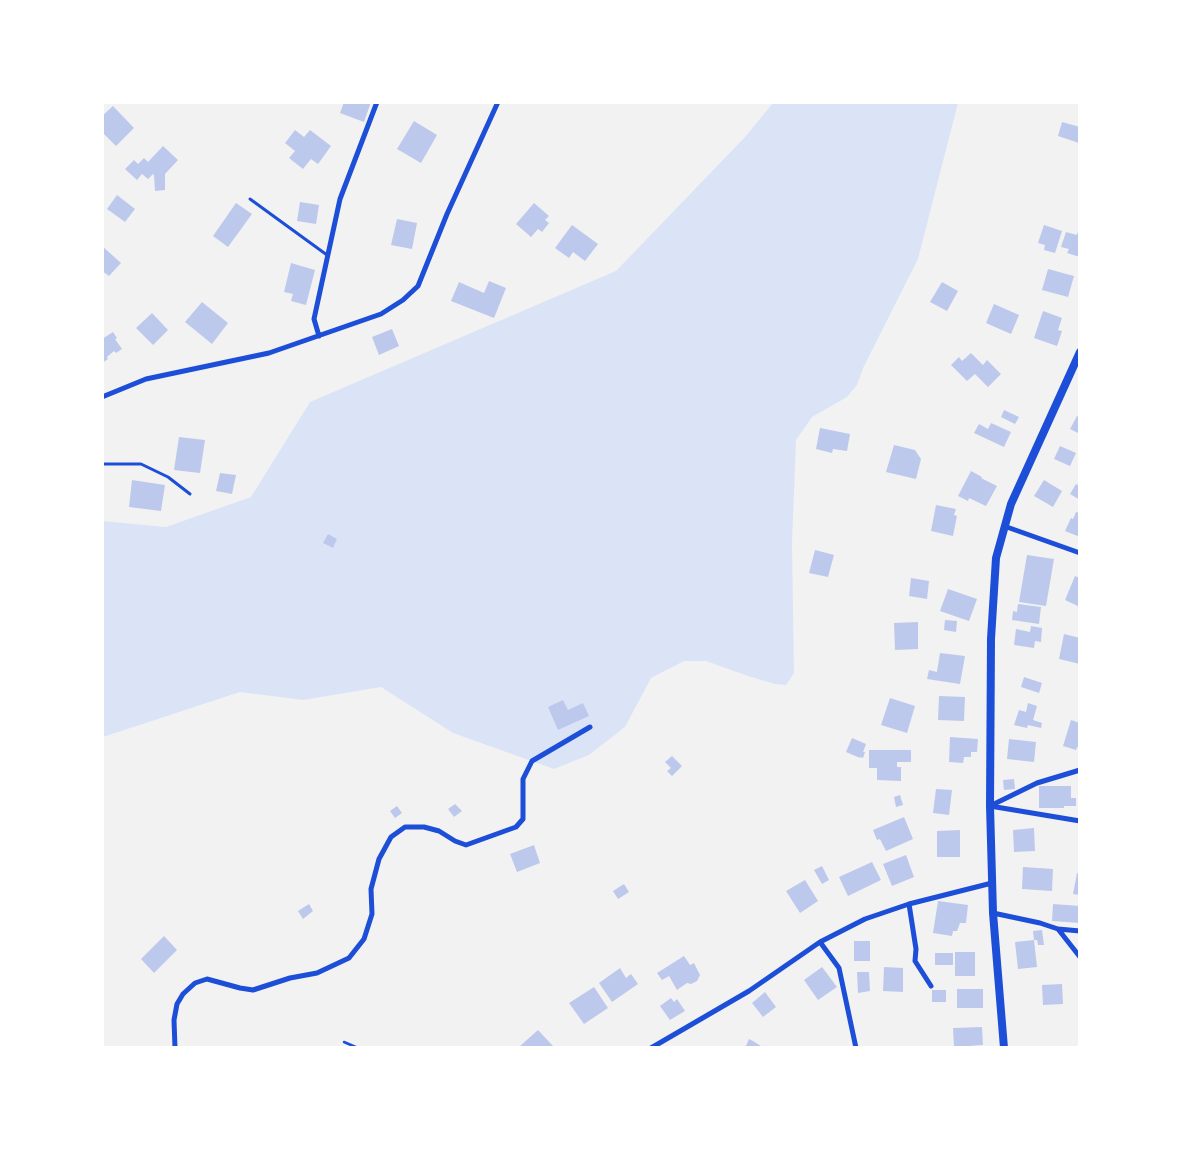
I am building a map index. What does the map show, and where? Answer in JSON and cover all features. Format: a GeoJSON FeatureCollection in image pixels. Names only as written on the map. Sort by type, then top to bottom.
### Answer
{"type":"FeatureCollection","features":[{"type":"Feature","properties":{"kind":"street"},"geometry":{"type":"LineString","coordinates":[[319,336],[314,319],[340,199],[377,102]]}},
{"type":"Feature","properties":{"kind":"street"},"geometry":{"type":"LineString","coordinates":[[102,397],[146,379],[269,353],[381,314],[403,300],[418,286],[447,214],[498,102]]}},
{"type":"Feature","properties":{"kind":"street"},"geometry":{"type":"LineString","coordinates":[[1004,1048],[993,913],[990,806],[991,639],[996,558],[1011,504],[1080,352]]}},
{"type":"Feature","properties":{"kind":"street"},"geometry":{"type":"LineString","coordinates":[[1004,526],[1080,553]]}},
{"type":"Feature","properties":{"kind":"street"},"geometry":{"type":"LineString","coordinates":[[176,1048],[174,1020],[176,1004],[182,994],[195,983],[207,979],[253,990],[290,978],[316,973],[349,958],[364,940],[372,914],[371,889],[377,866],[391,837],[405,828],[424,827],[439,831],[454,841],[466,845],[516,827],[523,819],[523,779],[532,761],[590,727]]}},
{"type":"Feature","properties":{"kind":"street"},"geometry":{"type":"LineString","coordinates":[[990,806],[1037,783],[1080,770]]}},
{"type":"Feature","properties":{"kind":"street"},"geometry":{"type":"LineString","coordinates":[[990,806],[1080,821]]}},
{"type":"Feature","properties":{"kind":"street"},"geometry":{"type":"LineString","coordinates":[[651,1048],[749,991],[820,942],[865,919],[909,904],[984,883],[992,883]]}},
{"type":"Feature","properties":{"kind":"street"},"geometry":{"type":"LineString","coordinates":[[909,904],[916,949],[915,961],[931,986]]}},
{"type":"Feature","properties":{"kind":"street"},"geometry":{"type":"LineString","coordinates":[[993,913],[1040,923],[1058,929],[1080,931]]}},
{"type":"Feature","properties":{"kind":"street"},"geometry":{"type":"LineString","coordinates":[[1058,929],[1080,957]]}},
{"type":"Feature","properties":{"kind":"street"},"geometry":{"type":"LineString","coordinates":[[820,942],[838,968],[856,1048]]}},
{"type":"Feature","properties":{"kind":"lane"},"geometry":{"type":"LineString","coordinates":[[250,199],[327,255]]}},
{"type":"Feature","properties":{"kind":"lane"},"geometry":{"type":"LineString","coordinates":[[102,464],[141,464],[168,478],[190,494]]}},
{"type":"Feature","properties":{"kind":"path"},"geometry":{"type":"LineString","coordinates":[[344,1042],[358,1048]]}},
{"type":"Feature","properties":{"kind":"shaded area"},"geometry":{"type":"Polygon","coordinates":[[[773,103],[958,103],[918,259],[864,366],[857,385],[847,397],[812,417],[796,440],[792,544],[794,673],[786,685],[775,684],[748,676],[706,661],[684,661],[651,678],[625,727],[589,755],[554,769],[453,733],[381,687],[303,700],[240,692],[103,737],[102,521],[166,527],[251,497],[310,402],[616,271],[745,137],[773,103]]]}},
{"type":"Feature","properties":{"kind":"building"},"geometry":{"type":"Polygon","coordinates":[[[344,102],[371,102],[364,122],[340,113],[344,102]]]}},
{"type":"Feature","properties":{"kind":"building"},"geometry":{"type":"Polygon","coordinates":[[[113,106],[134,128],[116,146],[102,132],[102,116],[113,106]]]}},
{"type":"Feature","properties":{"kind":"building"},"geometry":{"type":"Polygon","coordinates":[[[414,121],[437,135],[421,163],[397,149],[414,121]]]}},
{"type":"Feature","properties":{"kind":"building"},"geometry":{"type":"Polygon","coordinates":[[[1062,122],[1080,127],[1079,143],[1058,136],[1062,122]]]}},
{"type":"Feature","properties":{"kind":"building"},"geometry":{"type":"Polygon","coordinates":[[[295,130],[304,137],[310,130],[331,146],[318,164],[311,159],[303,169],[289,158],[295,151],[285,143],[295,130]]]}},
{"type":"Feature","properties":{"kind":"building"},"geometry":{"type":"Polygon","coordinates":[[[163,146],[178,160],[165,174],[165,190],[155,191],[153,174],[148,179],[142,174],[137,180],[125,169],[134,160],[138,164],[144,158],[148,162],[163,146]]]}},
{"type":"Feature","properties":{"kind":"building"},"geometry":{"type":"Polygon","coordinates":[[[117,195],[135,209],[125,222],[107,209],[117,195]]]}},
{"type":"Feature","properties":{"kind":"building"},"geometry":{"type":"Polygon","coordinates":[[[300,202],[319,205],[316,224],[297,221],[300,202]]]}},
{"type":"Feature","properties":{"kind":"building"},"geometry":{"type":"Polygon","coordinates":[[[236,203],[252,214],[228,247],[213,236],[236,203]]]}},
{"type":"Feature","properties":{"kind":"building"},"geometry":{"type":"Polygon","coordinates":[[[534,203],[549,216],[545,220],[549,223],[542,232],[538,229],[531,237],[516,224],[534,203]]]}},
{"type":"Feature","properties":{"kind":"building"},"geometry":{"type":"Polygon","coordinates":[[[397,219],[417,223],[412,249],[391,245],[397,219]]]}},
{"type":"Feature","properties":{"kind":"building"},"geometry":{"type":"Polygon","coordinates":[[[572,225],[598,244],[585,261],[573,252],[569,258],[555,248],[572,225]]]}},
{"type":"Feature","properties":{"kind":"building"},"geometry":{"type":"Polygon","coordinates":[[[1044,225],[1062,231],[1055,253],[1044,250],[1045,245],[1038,243],[1044,225]]]}},
{"type":"Feature","properties":{"kind":"building"},"geometry":{"type":"Polygon","coordinates":[[[1066,232],[1077,235],[1077,233],[1080,233],[1080,257],[1067,253],[1069,249],[1061,247],[1066,232]]]}},
{"type":"Feature","properties":{"kind":"building"},"geometry":{"type":"Polygon","coordinates":[[[102,246],[121,263],[109,276],[102,271],[102,246]]]}},
{"type":"Feature","properties":{"kind":"building"},"geometry":{"type":"Polygon","coordinates":[[[291,263],[315,270],[306,305],[291,301],[293,294],[284,292],[291,263]]]}},
{"type":"Feature","properties":{"kind":"building"},"geometry":{"type":"Polygon","coordinates":[[[1048,269],[1074,276],[1068,297],[1042,290],[1048,269]]]}},
{"type":"Feature","properties":{"kind":"building"},"geometry":{"type":"Polygon","coordinates":[[[489,281],[506,288],[494,318],[451,301],[459,282],[484,293],[489,281]]]}},
{"type":"Feature","properties":{"kind":"building"},"geometry":{"type":"Polygon","coordinates":[[[942,282],[958,291],[947,311],[930,302],[942,282]]]}},
{"type":"Feature","properties":{"kind":"building"},"geometry":{"type":"Polygon","coordinates":[[[202,302],[228,323],[212,344],[185,322],[202,302]]]}},
{"type":"Feature","properties":{"kind":"building"},"geometry":{"type":"Polygon","coordinates":[[[994,304],[1019,315],[1011,334],[986,323],[994,304]]]}},
{"type":"Feature","properties":{"kind":"building"},"geometry":{"type":"Polygon","coordinates":[[[1043,311],[1062,318],[1058,330],[1062,331],[1057,346],[1034,338],[1043,311]]]}},
{"type":"Feature","properties":{"kind":"building"},"geometry":{"type":"Polygon","coordinates":[[[152,313],[168,330],[153,345],[136,328],[152,313]]]}},
{"type":"Feature","properties":{"kind":"building"},"geometry":{"type":"Polygon","coordinates":[[[392,329],[399,346],[379,355],[372,337],[392,329]]]}},
{"type":"Feature","properties":{"kind":"building"},"geometry":{"type":"Polygon","coordinates":[[[113,332],[117,338],[115,339],[122,349],[116,353],[114,351],[102,363],[102,339],[113,332]]]}},
{"type":"Feature","properties":{"kind":"building"},"geometry":{"type":"Polygon","coordinates":[[[971,353],[983,365],[987,360],[1001,374],[988,387],[975,374],[967,381],[951,365],[959,357],[962,361],[971,353]]]}},
{"type":"Feature","properties":{"kind":"building"},"geometry":{"type":"Polygon","coordinates":[[[1004,410],[1019,417],[1015,424],[1001,417],[1004,410]]]}},
{"type":"Feature","properties":{"kind":"building"},"geometry":{"type":"Polygon","coordinates":[[[1077,416],[1080,417],[1080,434],[1070,429],[1077,416]]]}},
{"type":"Feature","properties":{"kind":"building"},"geometry":{"type":"Polygon","coordinates":[[[991,423],[1011,432],[1004,447],[974,433],[979,424],[988,429],[991,423]]]}},
{"type":"Feature","properties":{"kind":"building"},"geometry":{"type":"Polygon","coordinates":[[[820,428],[850,434],[847,451],[833,449],[832,453],[816,449],[820,428]]]}},
{"type":"Feature","properties":{"kind":"building"},"geometry":{"type":"Polygon","coordinates":[[[179,437],[205,440],[200,473],[174,470],[179,437]]]}},
{"type":"Feature","properties":{"kind":"building"},"geometry":{"type":"Polygon","coordinates":[[[894,445],[915,450],[921,459],[916,479],[886,472],[894,445]]]}},
{"type":"Feature","properties":{"kind":"building"},"geometry":{"type":"Polygon","coordinates":[[[1060,446],[1076,453],[1070,466],[1054,459],[1060,446]]]}},
{"type":"Feature","properties":{"kind":"building"},"geometry":{"type":"Polygon","coordinates":[[[971,471],[997,486],[986,506],[969,498],[968,501],[958,496],[971,471]]]}},
{"type":"Feature","properties":{"kind":"building"},"geometry":{"type":"Polygon","coordinates":[[[220,473],[236,475],[232,494],[216,491],[220,473]]]}},
{"type":"Feature","properties":{"kind":"building"},"geometry":{"type":"Polygon","coordinates":[[[132,480],[165,485],[161,511],[129,507],[132,480]]]}},
{"type":"Feature","properties":{"kind":"building"},"geometry":{"type":"Polygon","coordinates":[[[1044,480],[1062,491],[1053,507],[1034,496],[1044,480]]]}},
{"type":"Feature","properties":{"kind":"building"},"geometry":{"type":"Polygon","coordinates":[[[1076,484],[1080,486],[1080,500],[1070,494],[1076,484]]]}},
{"type":"Feature","properties":{"kind":"building"},"geometry":{"type":"Polygon","coordinates":[[[936,505],[956,509],[954,515],[957,516],[953,536],[931,531],[936,505]]]}},
{"type":"Feature","properties":{"kind":"building"},"geometry":{"type":"Polygon","coordinates":[[[1076,512],[1080,513],[1080,537],[1065,531],[1076,512]]]}},
{"type":"Feature","properties":{"kind":"building"},"geometry":{"type":"Polygon","coordinates":[[[328,534],[337,539],[333,548],[323,543],[328,534]]]}},
{"type":"Feature","properties":{"kind":"building"},"geometry":{"type":"Polygon","coordinates":[[[815,550],[834,555],[828,577],[809,573],[815,550]]]}},
{"type":"Feature","properties":{"kind":"building"},"geometry":{"type":"Polygon","coordinates":[[[1027,555],[1054,559],[1046,606],[1019,602],[1027,555]]]}},
{"type":"Feature","properties":{"kind":"building"},"geometry":{"type":"Polygon","coordinates":[[[1075,576],[1080,578],[1080,607],[1065,600],[1075,576]]]}},
{"type":"Feature","properties":{"kind":"building"},"geometry":{"type":"Polygon","coordinates":[[[911,578],[929,581],[927,599],[909,596],[911,578]]]}},
{"type":"Feature","properties":{"kind":"building"},"geometry":{"type":"Polygon","coordinates":[[[948,589],[977,599],[969,621],[940,611],[948,589]]]}},
{"type":"Feature","properties":{"kind":"building"},"geometry":{"type":"Polygon","coordinates":[[[1018,604],[1041,607],[1039,624],[1012,620],[1013,611],[1017,612],[1018,604]]]}},
{"type":"Feature","properties":{"kind":"building"},"geometry":{"type":"Polygon","coordinates":[[[945,620],[957,621],[956,632],[944,630],[945,620]]]}},
{"type":"Feature","properties":{"kind":"building"},"geometry":{"type":"Polygon","coordinates":[[[918,622],[918,649],[895,650],[894,623],[918,622]]]}},
{"type":"Feature","properties":{"kind":"building"},"geometry":{"type":"Polygon","coordinates":[[[1031,626],[1042,628],[1041,642],[1035,641],[1034,648],[1014,645],[1016,629],[1030,632],[1031,626]]]}},
{"type":"Feature","properties":{"kind":"building"},"geometry":{"type":"Polygon","coordinates":[[[1064,634],[1080,638],[1080,664],[1059,659],[1064,634]]]}},
{"type":"Feature","properties":{"kind":"building"},"geometry":{"type":"Polygon","coordinates":[[[940,653],[965,656],[960,684],[927,679],[929,670],[937,672],[940,653]]]}},
{"type":"Feature","properties":{"kind":"building"},"geometry":{"type":"Polygon","coordinates":[[[1024,677],[1042,683],[1039,693],[1021,687],[1024,677]]]}},
{"type":"Feature","properties":{"kind":"building"},"geometry":{"type":"Polygon","coordinates":[[[939,696],[965,697],[964,721],[938,720],[939,696]]]}},
{"type":"Feature","properties":{"kind":"building"},"geometry":{"type":"Polygon","coordinates":[[[890,698],[915,706],[907,733],[881,725],[890,698]]]}},
{"type":"Feature","properties":{"kind":"building"},"geometry":{"type":"Polygon","coordinates":[[[563,700],[568,710],[583,703],[589,716],[558,730],[548,707],[563,700]]]}},
{"type":"Feature","properties":{"kind":"building"},"geometry":{"type":"Polygon","coordinates":[[[1028,703],[1037,706],[1033,720],[1042,723],[1041,728],[1028,725],[1027,728],[1014,725],[1019,710],[1026,712],[1028,703]]]}},
{"type":"Feature","properties":{"kind":"building"},"geometry":{"type":"Polygon","coordinates":[[[1071,720],[1080,723],[1080,748],[1077,747],[1076,750],[1063,746],[1071,720]]]}},
{"type":"Feature","properties":{"kind":"building"},"geometry":{"type":"Polygon","coordinates":[[[950,737],[978,739],[977,752],[971,752],[971,757],[964,757],[963,763],[949,762],[950,737]]]}},
{"type":"Feature","properties":{"kind":"building"},"geometry":{"type":"Polygon","coordinates":[[[852,738],[866,744],[863,758],[846,752],[852,738]]]}},
{"type":"Feature","properties":{"kind":"building"},"geometry":{"type":"Polygon","coordinates":[[[1009,739],[1036,742],[1034,762],[1007,759],[1009,739]]]}},
{"type":"Feature","properties":{"kind":"building"},"geometry":{"type":"Polygon","coordinates":[[[869,750],[911,750],[911,762],[897,762],[897,767],[901,767],[901,781],[877,780],[877,768],[869,768],[869,750]]]}},
{"type":"Feature","properties":{"kind":"building"},"geometry":{"type":"Polygon","coordinates":[[[672,756],[682,766],[672,776],[667,771],[671,768],[665,762],[672,756]]]}},
{"type":"Feature","properties":{"kind":"building"},"geometry":{"type":"Polygon","coordinates":[[[1014,779],[1015,789],[1004,790],[1003,780],[1014,779]]]}},
{"type":"Feature","properties":{"kind":"building"},"geometry":{"type":"Polygon","coordinates":[[[1039,786],[1071,786],[1071,798],[1076,798],[1076,806],[1039,808],[1039,786]]]}},
{"type":"Feature","properties":{"kind":"building"},"geometry":{"type":"Polygon","coordinates":[[[936,789],[952,790],[949,815],[933,813],[936,789]]]}},
{"type":"Feature","properties":{"kind":"building"},"geometry":{"type":"Polygon","coordinates":[[[900,795],[903,805],[896,807],[894,797],[900,795]]]}},
{"type":"Feature","properties":{"kind":"building"},"geometry":{"type":"Polygon","coordinates":[[[455,804],[462,811],[454,817],[448,809],[455,804]]]}},
{"type":"Feature","properties":{"kind":"building"},"geometry":{"type":"Polygon","coordinates":[[[397,806],[402,813],[395,818],[390,811],[397,806]]]}},
{"type":"Feature","properties":{"kind":"building"},"geometry":{"type":"Polygon","coordinates":[[[904,817],[913,839],[886,851],[880,839],[877,840],[873,830],[904,817]]]}},
{"type":"Feature","properties":{"kind":"building"},"geometry":{"type":"Polygon","coordinates":[[[1034,828],[1035,851],[1014,852],[1013,830],[1034,828]]]}},
{"type":"Feature","properties":{"kind":"building"},"geometry":{"type":"Polygon","coordinates":[[[960,830],[960,857],[937,857],[937,831],[960,830]]]}},
{"type":"Feature","properties":{"kind":"building"},"geometry":{"type":"Polygon","coordinates":[[[534,845],[540,863],[517,872],[510,854],[534,845]]]}},
{"type":"Feature","properties":{"kind":"building"},"geometry":{"type":"Polygon","coordinates":[[[906,855],[914,877],[892,886],[883,864],[906,855]]]}},
{"type":"Feature","properties":{"kind":"building"},"geometry":{"type":"Polygon","coordinates":[[[872,862],[881,880],[848,896],[839,877],[872,862]]]}},
{"type":"Feature","properties":{"kind":"building"},"geometry":{"type":"Polygon","coordinates":[[[822,866],[829,880],[822,884],[814,870],[822,866]]]}},
{"type":"Feature","properties":{"kind":"building"},"geometry":{"type":"Polygon","coordinates":[[[1023,867],[1053,869],[1052,891],[1022,889],[1023,867]]]}},
{"type":"Feature","properties":{"kind":"building"},"geometry":{"type":"Polygon","coordinates":[[[1077,873],[1080,874],[1080,895],[1073,894],[1077,873]]]}},
{"type":"Feature","properties":{"kind":"building"},"geometry":{"type":"Polygon","coordinates":[[[805,880],[818,901],[800,913],[786,891],[805,880]]]}},
{"type":"Feature","properties":{"kind":"building"},"geometry":{"type":"Polygon","coordinates":[[[624,884],[629,892],[618,899],[613,891],[624,884]]]}},
{"type":"Feature","properties":{"kind":"building"},"geometry":{"type":"Polygon","coordinates":[[[938,901],[968,905],[966,923],[960,923],[957,931],[953,931],[952,936],[933,933],[938,901]]]}},
{"type":"Feature","properties":{"kind":"building"},"geometry":{"type":"Polygon","coordinates":[[[309,904],[313,911],[303,919],[298,911],[309,904]]]}},
{"type":"Feature","properties":{"kind":"building"},"geometry":{"type":"Polygon","coordinates":[[[1053,904],[1080,906],[1080,923],[1052,921],[1053,904]]]}},
{"type":"Feature","properties":{"kind":"building"},"geometry":{"type":"Polygon","coordinates":[[[1042,930],[1044,945],[1038,945],[1037,940],[1034,940],[1033,931],[1042,930]]]}},
{"type":"Feature","properties":{"kind":"building"},"geometry":{"type":"Polygon","coordinates":[[[164,936],[177,950],[154,973],[141,959],[164,936]]]}},
{"type":"Feature","properties":{"kind":"building"},"geometry":{"type":"Polygon","coordinates":[[[1034,940],[1037,967],[1018,969],[1015,942],[1034,940]]]}},
{"type":"Feature","properties":{"kind":"building"},"geometry":{"type":"Polygon","coordinates":[[[854,941],[870,941],[870,961],[854,961],[854,941]]]}},
{"type":"Feature","properties":{"kind":"building"},"geometry":{"type":"Polygon","coordinates":[[[955,952],[975,952],[975,976],[955,976],[955,952]]]}},
{"type":"Feature","properties":{"kind":"building"},"geometry":{"type":"Polygon","coordinates":[[[935,953],[953,953],[953,965],[935,965],[935,953]]]}},
{"type":"Feature","properties":{"kind":"building"},"geometry":{"type":"Polygon","coordinates":[[[684,956],[690,965],[694,963],[700,975],[697,981],[691,984],[687,983],[677,990],[669,976],[662,980],[657,973],[684,956]]]}},
{"type":"Feature","properties":{"kind":"building"},"geometry":{"type":"Polygon","coordinates":[[[822,967],[837,987],[818,1000],[804,980],[822,967]]]}},
{"type":"Feature","properties":{"kind":"building"},"geometry":{"type":"Polygon","coordinates":[[[884,967],[903,968],[903,992],[883,991],[884,967]]]}},
{"type":"Feature","properties":{"kind":"building"},"geometry":{"type":"Polygon","coordinates":[[[620,968],[626,978],[631,974],[638,984],[612,1002],[599,983],[620,968]]]}},
{"type":"Feature","properties":{"kind":"building"},"geometry":{"type":"Polygon","coordinates":[[[857,972],[869,972],[870,991],[858,993],[857,972]]]}},
{"type":"Feature","properties":{"kind":"building"},"geometry":{"type":"Polygon","coordinates":[[[1062,984],[1063,1004],[1043,1005],[1042,985],[1062,984]]]}},
{"type":"Feature","properties":{"kind":"building"},"geometry":{"type":"Polygon","coordinates":[[[594,987],[608,1008],[584,1024],[569,1003],[594,987]]]}},
{"type":"Feature","properties":{"kind":"building"},"geometry":{"type":"Polygon","coordinates":[[[957,989],[983,989],[983,1008],[957,1008],[957,989]]]}},
{"type":"Feature","properties":{"kind":"building"},"geometry":{"type":"Polygon","coordinates":[[[932,990],[946,990],[946,1002],[932,1002],[932,990]]]}},
{"type":"Feature","properties":{"kind":"building"},"geometry":{"type":"Polygon","coordinates":[[[765,992],[776,1007],[763,1017],[752,1003],[765,992]]]}},
{"type":"Feature","properties":{"kind":"building"},"geometry":{"type":"Polygon","coordinates":[[[671,998],[674,1002],[677,999],[685,1011],[670,1020],[660,1006],[671,998]]]}},
{"type":"Feature","properties":{"kind":"building"},"geometry":{"type":"Polygon","coordinates":[[[982,1027],[983,1045],[954,1047],[953,1028],[982,1027]]]}},
{"type":"Feature","properties":{"kind":"building"},"geometry":{"type":"Polygon","coordinates":[[[538,1030],[553,1046],[551,1048],[521,1048],[520,1046],[538,1030]]]}},
{"type":"Feature","properties":{"kind":"building"},"geometry":{"type":"Polygon","coordinates":[[[749,1039],[753,1041],[764,1048],[745,1048],[749,1039]]]}}]}
